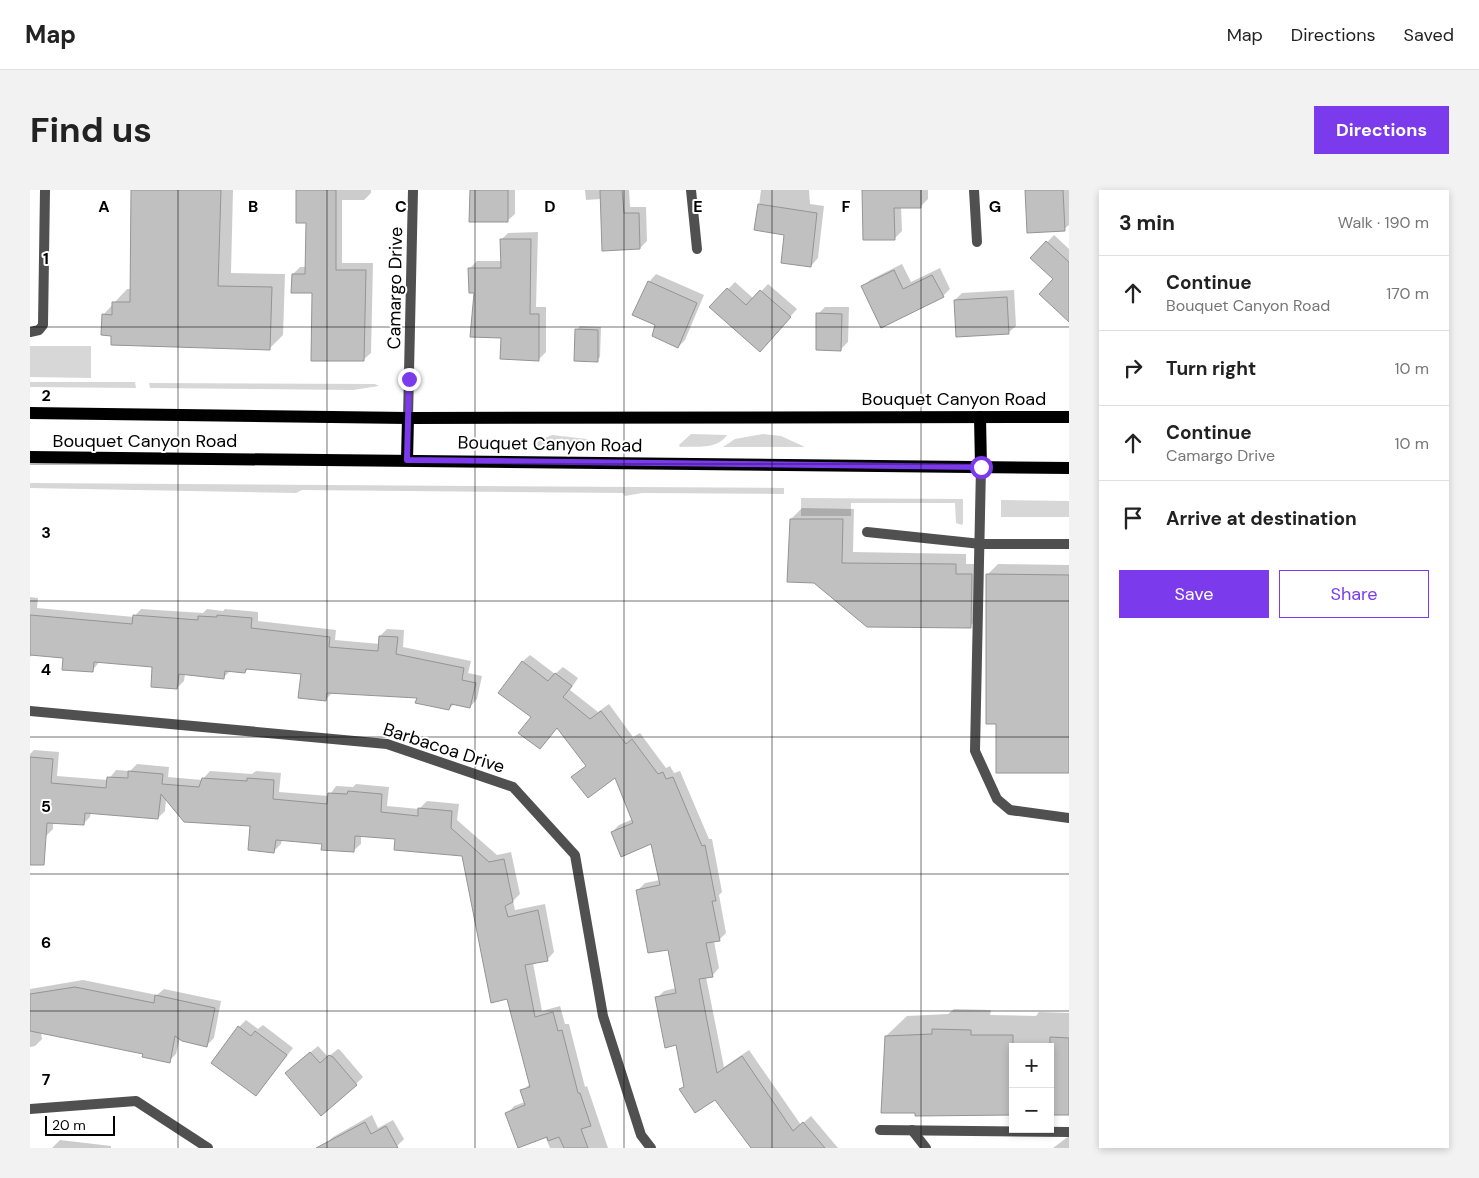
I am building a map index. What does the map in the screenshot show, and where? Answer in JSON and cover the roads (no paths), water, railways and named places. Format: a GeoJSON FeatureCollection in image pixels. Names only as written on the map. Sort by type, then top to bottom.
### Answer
{"type":"FeatureCollection","features":[{"type":"Feature","properties":{"kind":"main road","name":"Bouquet Canyon Road"},"geometry":{"type":"LineString","coordinates":[[30,413],[408,418],[1069,417]]}},
{"type":"Feature","properties":{"kind":"main road"},"geometry":{"type":"LineString","coordinates":[[980,417],[981,467]]}},
{"type":"Feature","properties":{"kind":"main road"},"geometry":{"type":"LineString","coordinates":[[407,460],[408,418]]}},
{"type":"Feature","properties":{"kind":"main road","name":"Bouquet Canyon Road"},"geometry":{"type":"LineString","coordinates":[[30,457],[1069,468]]}},
{"type":"Feature","properties":{"kind":"street"},"geometry":{"type":"LineString","coordinates":[[30,332],[40,330],[43,325],[44,190]]}},
{"type":"Feature","properties":{"kind":"street","name":"Camargo Drive"},"geometry":{"type":"LineString","coordinates":[[408,418],[413,190]]}},
{"type":"Feature","properties":{"kind":"street"},"geometry":{"type":"LineString","coordinates":[[692,190],[697,249]]}},
{"type":"Feature","properties":{"kind":"street"},"geometry":{"type":"LineString","coordinates":[[974,190],[978,242]]}},
{"type":"Feature","properties":{"kind":"street"},"geometry":{"type":"LineString","coordinates":[[981,467],[981,544],[975,751],[997,799],[1010,810],[1069,818]]}},
{"type":"Feature","properties":{"kind":"street"},"geometry":{"type":"LineString","coordinates":[[867,532],[981,544],[1069,544]]}},
{"type":"Feature","properties":{"kind":"street","name":"Barbacoa Drive"},"geometry":{"type":"LineString","coordinates":[[30,711],[387,744],[513,787],[575,855],[603,1016],[641,1135],[651,1148]]}},
{"type":"Feature","properties":{"kind":"street"},"geometry":{"type":"LineString","coordinates":[[30,1109],[136,1101],[208,1148]]}},
{"type":"Feature","properties":{"kind":"street"},"geometry":{"type":"LineString","coordinates":[[880,1130],[1069,1132]]}},
{"type":"Feature","properties":{"kind":"street"},"geometry":{"type":"LineString","coordinates":[[912,1130],[926,1148]]}}]}
